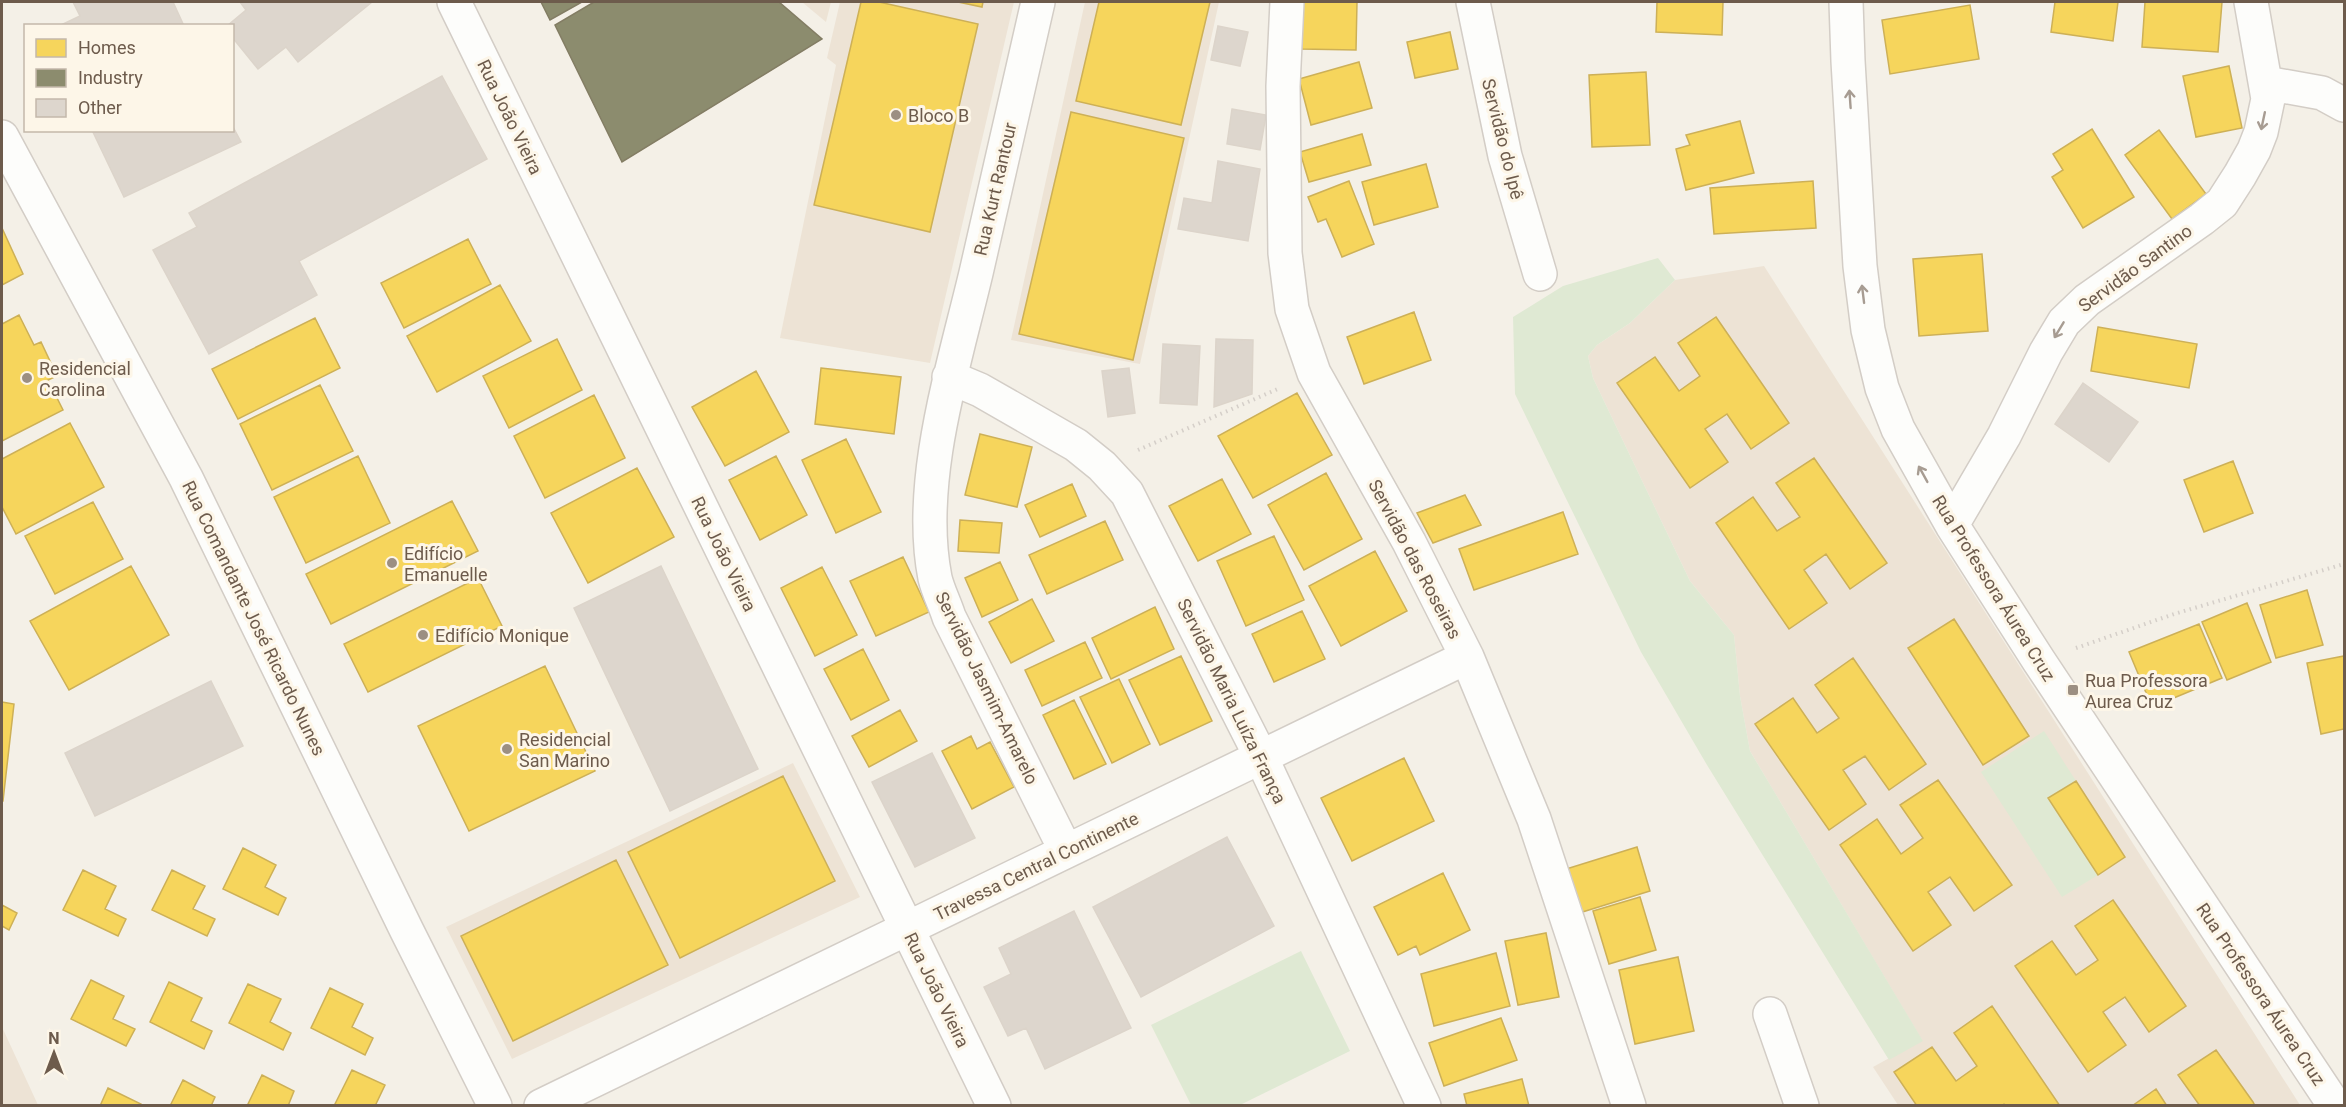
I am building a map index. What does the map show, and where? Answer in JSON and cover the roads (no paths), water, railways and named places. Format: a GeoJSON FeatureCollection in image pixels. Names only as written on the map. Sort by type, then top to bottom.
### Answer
{"type":"FeatureCollection","features":[{"type":"Feature","properties":{"kind":"street","name":"Rua João Vieira"},"geometry":{"type":"LineString","coordinates":[[454,2],[994,1106]]}},
{"type":"Feature","properties":{"kind":"street","name":"Rua Kurt Rantour"},"geometry":{"type":"LineString","coordinates":[[949,377],[966,315],[1038,2]]}},
{"type":"Feature","properties":{"kind":"street","name":"Servidão das Roseiras"},"geometry":{"type":"LineString","coordinates":[[1287,2],[1283,86],[1285,253],[1292,309],[1314,373],[1409,542],[1467,657],[1534,819],[1629,1106]]}},
{"type":"Feature","properties":{"kind":"street","name":"Servidão do Ipê"},"geometry":{"type":"LineString","coordinates":[[1473,2],[1505,156],[1540,274]]}},
{"type":"Feature","properties":{"kind":"street","name":"Rua Professora Áurea Cruz"},"geometry":{"type":"LineString","coordinates":[[1846,2],[1860,266],[1870,341],[1882,388],[1898,429],[1952,525],[2050,678],[2335,1106]]}},
{"type":"Feature","properties":{"kind":"street","name":"Servidão Santino"},"geometry":{"type":"LineString","coordinates":[[1952,525],[2004,436],[2046,352],[2064,322],[2087,300],[2202,219],[2222,202],[2254,150],[2261,132],[2268,99],[2251,2]]}},
{"type":"Feature","properties":{"kind":"street"},"geometry":{"type":"LineString","coordinates":[[2266,83],[2322,93],[2344,105]]}},
{"type":"Feature","properties":{"kind":"street","name":"Rua Comandante José Ricardo Nunes"},"geometry":{"type":"LineString","coordinates":[[2,137],[186,478],[495,1106]]}},
{"type":"Feature","properties":{"kind":"street","name":"Servidão Maria Luíza França"},"geometry":{"type":"LineString","coordinates":[[949,377],[980,390],[1076,445],[1102,466],[1127,493],[1261,757],[1424,1106]]}},
{"type":"Feature","properties":{"kind":"street","name":"Servidão Jasmim-Amarelo"},"geometry":{"type":"LineString","coordinates":[[949,377],[932,479],[932,554],[936,580],[949,616],[1066,851]]}},
{"type":"Feature","properties":{"kind":"street","name":"Travessa Central Continente"},"geometry":{"type":"LineString","coordinates":[[540,1106],[1467,657]]}},
{"type":"Feature","properties":{"kind":"street"},"geometry":{"type":"LineString","coordinates":[[1770,1014],[1797,1104]]}},
{"type":"Feature","properties":{"kind":"place","name":"Bloco B"},"geometry":{"type":"Point","coordinates":[896,115]}},
{"type":"Feature","properties":{"kind":"place","name":"Residencial Carolina"},"geometry":{"type":"Point","coordinates":[27,378]}},
{"type":"Feature","properties":{"kind":"place","name":"Edifício Emanuelle"},"geometry":{"type":"Point","coordinates":[392,563]}},
{"type":"Feature","properties":{"kind":"place","name":"Edifício Monique"},"geometry":{"type":"Point","coordinates":[423,635]}},
{"type":"Feature","properties":{"kind":"place","name":"Rua Professora Aurea Cruz"},"geometry":{"type":"Point","coordinates":[2073,690]}},
{"type":"Feature","properties":{"kind":"place","name":"Residencial San Marino"},"geometry":{"type":"Point","coordinates":[507,749]}}]}
